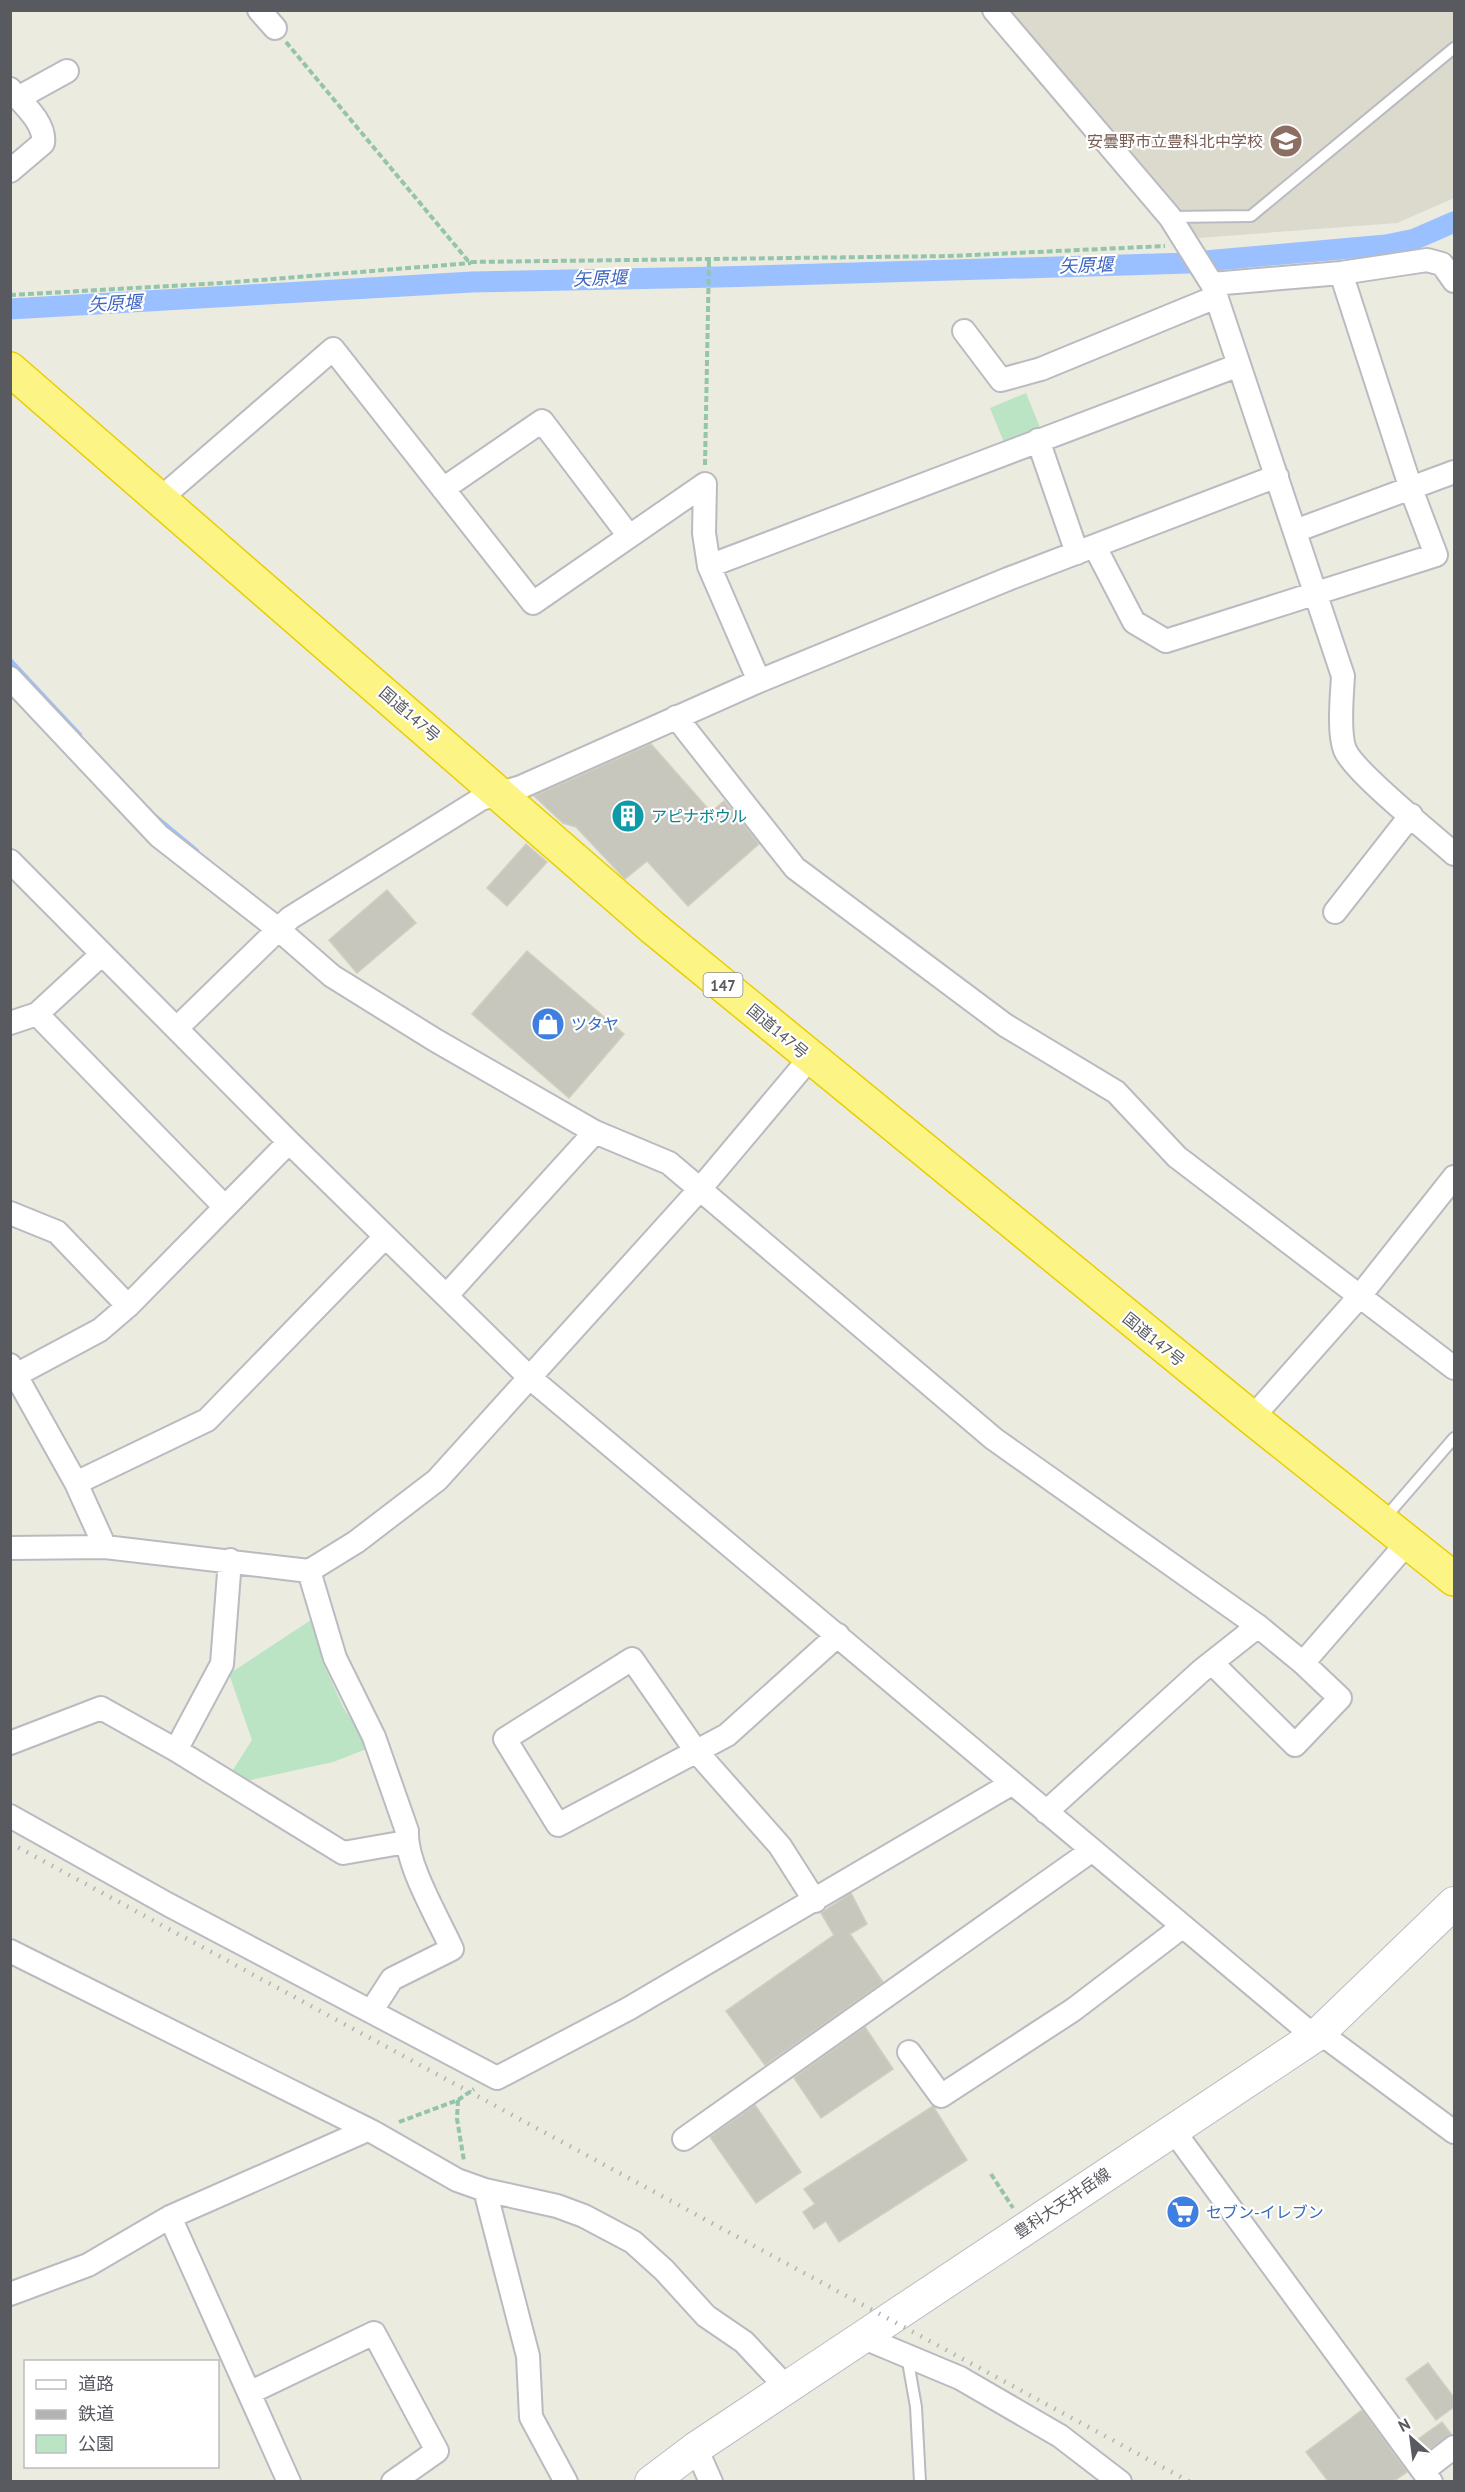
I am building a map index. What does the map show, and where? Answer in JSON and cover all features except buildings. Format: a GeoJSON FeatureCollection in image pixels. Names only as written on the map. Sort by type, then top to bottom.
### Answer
{"type":"FeatureCollection","features":[{"type":"Feature","properties":{"kind":"highway","name":"国道147号"},"geometry":{"type":"LineString","coordinates":[[10,369],[652,927],[1252,1418],[1455,1579]]}},
{"type":"Feature","properties":{"kind":"main road","name":"豊科大天井岳線"},"geometry":{"type":"LineString","coordinates":[[651,2481],[696,2448],[1318,2034],[1455,1903]]}},
{"type":"Feature","properties":{"kind":"street"},"geometry":{"type":"LineString","coordinates":[[259,10],[274,28]]}},
{"type":"Feature","properties":{"kind":"street"},"geometry":{"type":"LineString","coordinates":[[994,10],[1170,217],[1189,245],[1214,291],[1343,676],[1341,712],[1345,749],[1360,770],[1455,854]]}},
{"type":"Feature","properties":{"kind":"street"},"geometry":{"type":"LineString","coordinates":[[10,171],[44,143],[45,135],[14,93],[67,71]]}},
{"type":"Feature","properties":{"kind":"street"},"geometry":{"type":"LineString","coordinates":[[964,332],[1001,380],[1041,369],[1214,291],[1427,260],[1442,264],[1455,280]]}},
{"type":"Feature","properties":{"kind":"street"},"geometry":{"type":"LineString","coordinates":[[1038,440],[1086,550],[1134,622],[1166,641],[1436,555],[1411,489],[1341,273]]}},
{"type":"Feature","properties":{"kind":"street"},"geometry":{"type":"LineString","coordinates":[[161,498],[333,349],[533,603],[705,484]]}},
{"type":"Feature","properties":{"kind":"street"},"geometry":{"type":"LineString","coordinates":[[709,566],[1239,365]]}},
{"type":"Feature","properties":{"kind":"street"},"geometry":{"type":"LineString","coordinates":[[443,489],[542,421],[629,536]]}},
{"type":"Feature","properties":{"kind":"street"},"geometry":{"type":"LineString","coordinates":[[1295,531],[1455,472]]}},
{"type":"Feature","properties":{"kind":"street"},"geometry":{"type":"LineString","coordinates":[[177,1028],[290,918],[481,798],[521,787],[759,681],[997,583],[1277,476]]}},
{"type":"Feature","properties":{"kind":"street"},"geometry":{"type":"LineString","coordinates":[[705,484],[704,533],[709,566],[759,681]]}},
{"type":"Feature","properties":{"kind":"street"},"geometry":{"type":"LineString","coordinates":[[10,678],[159,836],[278,929],[332,976],[435,1040],[595,1132],[669,1163],[994,1439],[1258,1626],[1303,1663],[1340,1698],[1295,1745],[1212,1663]]}},
{"type":"Feature","properties":{"kind":"street"},"geometry":{"type":"LineString","coordinates":[[676,717],[795,868],[1005,1025],[1116,1092],[1177,1157],[1455,1368]]}},
{"type":"Feature","properties":{"kind":"street"},"geometry":{"type":"LineString","coordinates":[[1335,912],[1411,815]]}},
{"type":"Feature","properties":{"kind":"street"},"geometry":{"type":"LineString","coordinates":[[10,861],[289,1142],[529,1377],[1303,2027],[1331,2041],[1455,2132]]}},
{"type":"Feature","properties":{"kind":"street"},"geometry":{"type":"LineString","coordinates":[[10,1023],[38,1014],[102,954]]}},
{"type":"Feature","properties":{"kind":"street"},"geometry":{"type":"LineString","coordinates":[[38,1014],[225,1208]]}},
{"type":"Feature","properties":{"kind":"street"},"geometry":{"type":"LineString","coordinates":[[10,1548],[105,1547],[309,1571],[356,1542],[437,1480],[700,1189],[810,1058]]}},
{"type":"Feature","properties":{"kind":"street"},"geometry":{"type":"LineString","coordinates":[[447,1295],[595,1132]]}},
{"type":"Feature","properties":{"kind":"street"},"geometry":{"type":"LineString","coordinates":[[105,1547],[76,1483],[13,1370],[92,1335],[128,1306],[289,1142]]}},
{"type":"Feature","properties":{"kind":"street"},"geometry":{"type":"LineString","coordinates":[[1252,1418],[1359,1297],[1455,1177]]}},
{"type":"Feature","properties":{"kind":"street"},"geometry":{"type":"LineString","coordinates":[[10,1213],[57,1232],[128,1306]]}},
{"type":"Feature","properties":{"kind":"street"},"geometry":{"type":"LineString","coordinates":[[76,1483],[207,1420],[385,1237]]}},
{"type":"Feature","properties":{"kind":"street"},"geometry":{"type":"LineString","coordinates":[[1303,1663],[1408,1542]]}},
{"type":"Feature","properties":{"kind":"street"},"geometry":{"type":"LineString","coordinates":[[176,1750],[222,1664],[230,1560]]}},
{"type":"Feature","properties":{"kind":"street"},"geometry":{"type":"LineString","coordinates":[[309,1571],[335,1658],[374,1737],[407,1831],[406,1842],[416,1870],[452,1948],[392,1979],[372,2010]]}},
{"type":"Feature","properties":{"kind":"street"},"geometry":{"type":"LineString","coordinates":[[1046,1812],[1212,1663],[1258,1626]]}},
{"type":"Feature","properties":{"kind":"street"},"geometry":{"type":"LineString","coordinates":[[815,1901],[780,1846],[696,1751],[632,1659],[505,1739],[558,1825],[696,1751],[727,1735],[838,1635]]}},
{"type":"Feature","properties":{"kind":"street"},"geometry":{"type":"LineString","coordinates":[[10,1743],[101,1708],[176,1750],[344,1853],[406,1842]]}},
{"type":"Feature","properties":{"kind":"street"},"geometry":{"type":"LineString","coordinates":[[10,1816],[169,1905],[372,2010],[497,2078],[628,2009],[1011,1784]]}},
{"type":"Feature","properties":{"kind":"street"},"geometry":{"type":"LineString","coordinates":[[684,2139],[1091,1851]]}},
{"type":"Feature","properties":{"kind":"street"},"geometry":{"type":"LineString","coordinates":[[909,2052],[941,2096],[1073,2010],[1182,1927]]}},
{"type":"Feature","properties":{"kind":"street"},"geometry":{"type":"LineString","coordinates":[[10,1951],[370,2131],[476,2187],[557,2206],[633,2242],[664,2270],[706,2316],[744,2342],[787,2388]]}},
{"type":"Feature","properties":{"kind":"street"},"geometry":{"type":"LineString","coordinates":[[1173,2130],[1427,2476],[1455,2447]]}},
{"type":"Feature","properties":{"kind":"street"},"geometry":{"type":"LineString","coordinates":[[10,2294],[88,2265],[170,2217],[370,2131]]}},
{"type":"Feature","properties":{"kind":"street"},"geometry":{"type":"LineString","coordinates":[[476,2187],[528,2356],[531,2417],[566,2481]]}},
{"type":"Feature","properties":{"kind":"street"},"geometry":{"type":"LineString","coordinates":[[170,2217],[289,2481]]}},
{"type":"Feature","properties":{"kind":"street"},"geometry":{"type":"LineString","coordinates":[[249,2393],[374,2333],[437,2451],[393,2481]]}},
{"type":"Feature","properties":{"kind":"street"},"geometry":{"type":"LineString","coordinates":[[862,2337],[960,2378],[1060,2436],[1119,2481]]}},
{"type":"Feature","properties":{"kind":"street"},"geometry":{"type":"LineString","coordinates":[[696,2448],[711,2481]]}},
{"type":"Feature","properties":{"kind":"lane"},"geometry":{"type":"LineString","coordinates":[[1170,217],[1251,216],[1455,48]]}},
{"type":"Feature","properties":{"kind":"lane"},"geometry":{"type":"LineString","coordinates":[[1382,1521],[1455,1438]]}},
{"type":"Feature","properties":{"kind":"lane"},"geometry":{"type":"LineString","coordinates":[[907,2355],[915,2408],[920,2481]]}},
{"type":"Feature","properties":{"kind":"path"},"geometry":{"type":"LineString","coordinates":[[274,28],[469,262],[951,256],[1189,245]]}},
{"type":"Feature","properties":{"kind":"path"},"geometry":{"type":"LineString","coordinates":[[705,484],[709,259]]}},
{"type":"Feature","properties":{"kind":"path"},"geometry":{"type":"LineString","coordinates":[[10,295],[223,283],[477,262]]}},
{"type":"Feature","properties":{"kind":"path"},"geometry":{"type":"LineString","coordinates":[[370,2131],[458,2100],[497,2078]]}},
{"type":"Feature","properties":{"kind":"path"},"geometry":{"type":"LineString","coordinates":[[458,2100],[457,2119],[476,2187]]}},
{"type":"Feature","properties":{"kind":"path"},"geometry":{"type":"LineString","coordinates":[[991,2174],[1015,2211]]}},
{"type":"Feature","properties":{"kind":"shaded area","name":"安曇野市立豊科北中学校"},"geometry":{"type":"Polygon","coordinates":[[[1006,11],[1454,11],[1454,198],[1397,223],[1199,238],[1006,11]]]}},
{"type":"Feature","properties":{"kind":"green space"},"geometry":{"type":"Polygon","coordinates":[[[1026,393],[1041,430],[1005,445],[990,408],[1026,393]]]}},
{"type":"Feature","properties":{"kind":"green space"},"geometry":{"type":"Polygon","coordinates":[[[314,1618],[323,1663],[343,1707],[369,1748],[333,1762],[242,1782],[231,1773],[252,1740],[229,1674],[314,1618]]]}},
{"type":"Feature","properties":{"kind":"waterway","name":"矢原堰"},"geometry":{"type":"LineString","coordinates":[[1205,261],[1386,245],[1415,239],[1454,222]]}},
{"type":"Feature","properties":{"kind":"waterway","name":"矢原堰"},"geometry":{"type":"LineString","coordinates":[[10,309],[472,282],[1190,263]]}},
{"type":"Feature","properties":{"kind":"waterway"},"geometry":{"type":"LineString","coordinates":[[10,661],[79,735]]}},
{"type":"Feature","properties":{"kind":"waterway"},"geometry":{"type":"LineString","coordinates":[[155,817],[196,851]]}},
{"type":"Feature","properties":{"kind":"railway"},"geometry":{"type":"LineString","coordinates":[[10,1843],[1190,2482]]}},
{"type":"Feature","properties":{"kind":"place","name":"安曇野市立豊科北中学校"},"geometry":{"type":"Point","coordinates":[1286,141]}},
{"type":"Feature","properties":{"kind":"place","name":"アピナボウル"},"geometry":{"type":"Point","coordinates":[628,816]}},
{"type":"Feature","properties":{"kind":"place","name":"ツタヤ"},"geometry":{"type":"Point","coordinates":[548,1024]}},
{"type":"Feature","properties":{"kind":"place","name":"セブン-イレブン"},"geometry":{"type":"Point","coordinates":[1183,2212]}}]}
